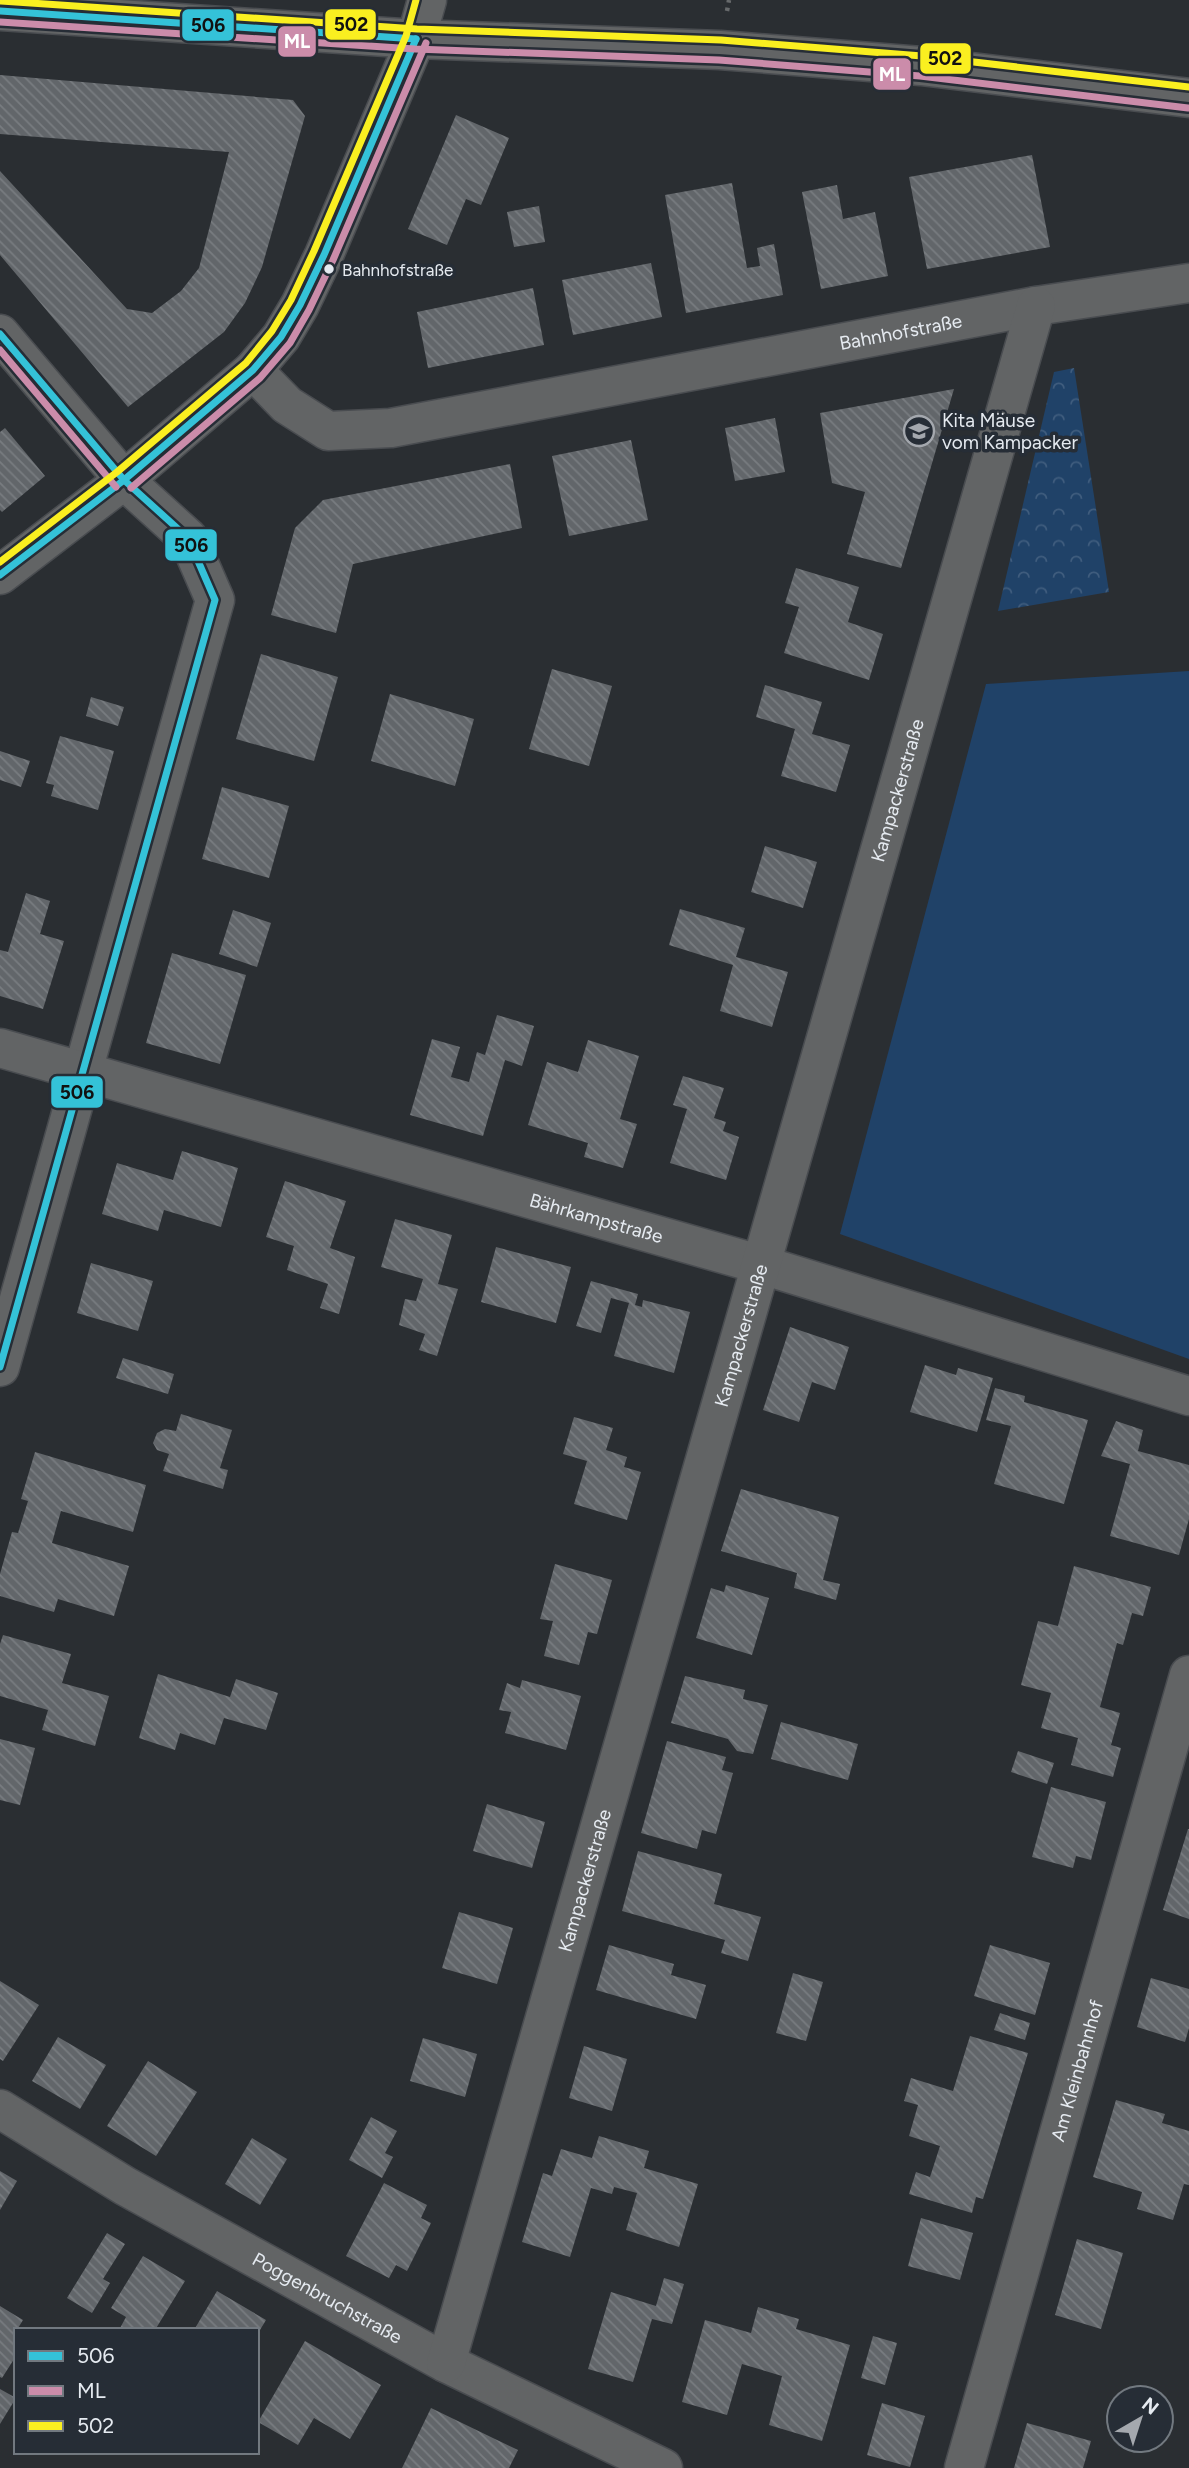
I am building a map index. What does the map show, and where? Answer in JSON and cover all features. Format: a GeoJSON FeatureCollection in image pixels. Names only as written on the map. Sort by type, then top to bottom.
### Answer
{"type":"FeatureCollection","features":[{"type":"Feature","properties":{"kind":"street"},"geometry":{"type":"LineString","coordinates":[[0,575],[124,480],[253,370],[281,337],[300,305],[416,39],[427,0]]}},
{"type":"Feature","properties":{"kind":"street"},"geometry":{"type":"LineString","coordinates":[[0,11],[416,39],[720,50],[921,66],[1189,98]]}},
{"type":"Feature","properties":{"kind":"street","name":"Bahnhofstraße"},"geometry":{"type":"LineString","coordinates":[[253,370],[287,405],[328,432],[391,428],[1036,306],[1189,283]]}},
{"type":"Feature","properties":{"kind":"street","name":"Kampackerstraße"},"geometry":{"type":"LineString","coordinates":[[446,2363],[1036,306]]}},
{"type":"Feature","properties":{"kind":"street"},"geometry":{"type":"LineString","coordinates":[[0,334],[124,480],[188,538],[215,600],[0,1367]]}},
{"type":"Feature","properties":{"kind":"street","name":"Bährkampstraße"},"geometry":{"type":"LineString","coordinates":[[0,1048],[762,1265],[1189,1396]]}},
{"type":"Feature","properties":{"kind":"street","name":"Am Kleinbahnhof"},"geometry":{"type":"LineString","coordinates":[[964,2468],[1189,1675]]}},
{"type":"Feature","properties":{"kind":"street","name":"Poggenbruchstraße"},"geometry":{"type":"LineString","coordinates":[[0,2109],[125,2186],[446,2363],[663,2468]]}},
{"type":"Feature","properties":{"kind":"green space"},"geometry":{"type":"Polygon","coordinates":[[[1074,368],[1109,592],[998,611],[1054,372],[1074,368]]]}},
{"type":"Feature","properties":{"kind":"green space"},"geometry":{"type":"Polygon","coordinates":[[[1189,671],[1189,1359],[840,1234],[986,684],[1189,671]]]}},
{"type":"Feature","properties":{"kind":"building"},"geometry":{"type":"Polygon","coordinates":[[[0,75],[293,100],[305,116],[262,267],[245,303],[224,332],[128,407],[0,255],[0,171],[127,309],[152,313],[181,291],[199,268],[229,152],[0,134],[0,75]]]}},
{"type":"Feature","properties":{"kind":"building"},"geometry":{"type":"Polygon","coordinates":[[[456,115],[509,138],[481,205],[466,199],[447,245],[408,229],[456,115]]]}},
{"type":"Feature","properties":{"kind":"building"},"geometry":{"type":"Polygon","coordinates":[[[1032,155],[1050,247],[927,269],[909,177],[1032,155]]]}},
{"type":"Feature","properties":{"kind":"building"},"geometry":{"type":"Polygon","coordinates":[[[732,183],[747,268],[760,266],[757,248],[774,244],[783,295],[686,313],[665,195],[732,183]]]}},
{"type":"Feature","properties":{"kind":"building"},"geometry":{"type":"Polygon","coordinates":[[[837,185],[843,219],[875,212],[888,276],[821,289],[802,192],[837,185]]]}},
{"type":"Feature","properties":{"kind":"building"},"geometry":{"type":"Polygon","coordinates":[[[539,206],[545,242],[514,247],[507,212],[539,206]]]}},
{"type":"Feature","properties":{"kind":"building"},"geometry":{"type":"Polygon","coordinates":[[[651,263],[662,317],[573,335],[562,280],[651,263]]]}},
{"type":"Feature","properties":{"kind":"building"},"geometry":{"type":"Polygon","coordinates":[[[533,288],[544,345],[428,368],[417,312],[533,288]]]}},
{"type":"Feature","properties":{"kind":"building"},"geometry":{"type":"Polygon","coordinates":[[[954,389],[901,568],[847,554],[865,492],[832,483],[820,413],[954,389]]]}},
{"type":"Feature","properties":{"kind":"building"},"geometry":{"type":"Polygon","coordinates":[[[775,418],[785,472],[735,481],[725,428],[775,418]]]}},
{"type":"Feature","properties":{"kind":"building"},"geometry":{"type":"Polygon","coordinates":[[[5,428],[45,476],[2,512],[0,432],[5,428]]]}},
{"type":"Feature","properties":{"kind":"building"},"geometry":{"type":"Polygon","coordinates":[[[631,440],[648,520],[569,536],[552,456],[631,440]]]}},
{"type":"Feature","properties":{"kind":"building"},"geometry":{"type":"Polygon","coordinates":[[[510,464],[522,528],[353,564],[336,633],[271,615],[295,528],[323,500],[510,464]]]}},
{"type":"Feature","properties":{"kind":"building"},"geometry":{"type":"Polygon","coordinates":[[[796,568],[859,587],[848,622],[883,634],[869,680],[784,653],[799,607],[785,603],[796,568]]]}},
{"type":"Feature","properties":{"kind":"building"},"geometry":{"type":"Polygon","coordinates":[[[261,654],[338,677],[314,761],[236,739],[261,654]]]}},
{"type":"Feature","properties":{"kind":"building"},"geometry":{"type":"Polygon","coordinates":[[[552,669],[612,686],[589,766],[529,749],[552,669]]]}},
{"type":"Feature","properties":{"kind":"building"},"geometry":{"type":"Polygon","coordinates":[[[765,685],[822,702],[812,734],[850,745],[836,792],[781,776],[795,729],[756,717],[765,685]]]}},
{"type":"Feature","properties":{"kind":"building"},"geometry":{"type":"Polygon","coordinates":[[[390,694],[474,719],[455,786],[371,761],[390,694]]]}},
{"type":"Feature","properties":{"kind":"building"},"geometry":{"type":"Polygon","coordinates":[[[91,697],[124,707],[118,726],[86,716],[91,697]]]}},
{"type":"Feature","properties":{"kind":"building"},"geometry":{"type":"Polygon","coordinates":[[[60,736],[114,751],[98,810],[51,796],[54,785],[46,783],[60,736]]]}},
{"type":"Feature","properties":{"kind":"building"},"geometry":{"type":"Polygon","coordinates":[[[0,751],[30,761],[21,787],[0,780],[0,751]]]}},
{"type":"Feature","properties":{"kind":"building"},"geometry":{"type":"Polygon","coordinates":[[[222,787],[289,806],[269,878],[202,859],[222,787]]]}},
{"type":"Feature","properties":{"kind":"building"},"geometry":{"type":"Polygon","coordinates":[[[765,846],[817,862],[803,908],[751,892],[765,846]]]}},
{"type":"Feature","properties":{"kind":"building"},"geometry":{"type":"Polygon","coordinates":[[[26,893],[50,901],[40,934],[64,941],[43,1009],[0,996],[0,950],[8,952],[26,893]]]}},
{"type":"Feature","properties":{"kind":"building"},"geometry":{"type":"Polygon","coordinates":[[[680,909],[745,928],[736,957],[788,972],[772,1027],[720,1011],[733,965],[669,945],[680,909]]]}},
{"type":"Feature","properties":{"kind":"building"},"geometry":{"type":"Polygon","coordinates":[[[233,910],[271,923],[257,967],[219,954],[233,910]]]}},
{"type":"Feature","properties":{"kind":"building"},"geometry":{"type":"Polygon","coordinates":[[[172,953],[246,975],[220,1064],[146,1043],[172,953]]]}},
{"type":"Feature","properties":{"kind":"building"},"geometry":{"type":"Polygon","coordinates":[[[497,1015],[534,1026],[522,1066],[505,1060],[483,1136],[410,1115],[432,1039],[460,1047],[451,1077],[469,1082],[477,1052],[485,1055],[497,1015]]]}},
{"type":"Feature","properties":{"kind":"building"},"geometry":{"type":"Polygon","coordinates":[[[588,1040],[639,1056],[620,1119],[637,1124],[623,1168],[584,1157],[588,1143],[528,1125],[547,1062],[578,1072],[588,1040]]]}},
{"type":"Feature","properties":{"kind":"building"},"geometry":{"type":"Polygon","coordinates":[[[683,1076],[724,1088],[714,1118],[726,1122],[723,1131],[739,1137],[726,1180],[670,1163],[687,1109],[673,1105],[683,1076]]]}},
{"type":"Feature","properties":{"kind":"building"},"geometry":{"type":"Polygon","coordinates":[[[182,1151],[238,1168],[221,1227],[164,1210],[158,1231],[102,1214],[117,1163],[173,1180],[182,1151]]]}},
{"type":"Feature","properties":{"kind":"building"},"geometry":{"type":"Polygon","coordinates":[[[285,1181],[346,1201],[330,1248],[355,1257],[339,1314],[320,1308],[328,1284],[287,1270],[294,1246],[266,1237],[285,1181]]]}},
{"type":"Feature","properties":{"kind":"building"},"geometry":{"type":"Polygon","coordinates":[[[395,1219],[452,1235],[438,1284],[458,1289],[437,1356],[419,1350],[425,1334],[399,1325],[405,1299],[416,1301],[423,1279],[381,1267],[395,1219]]]}},
{"type":"Feature","properties":{"kind":"building"},"geometry":{"type":"Polygon","coordinates":[[[496,1247],[571,1267],[556,1323],[481,1302],[496,1247]]]}},
{"type":"Feature","properties":{"kind":"building"},"geometry":{"type":"Polygon","coordinates":[[[91,1263],[153,1281],[138,1331],[77,1313],[91,1263]]]}},
{"type":"Feature","properties":{"kind":"building"},"geometry":{"type":"Polygon","coordinates":[[[591,1281],[638,1294],[635,1305],[642,1307],[643,1300],[690,1312],[674,1373],[614,1356],[629,1303],[611,1298],[601,1333],[576,1326],[591,1281]]]}},
{"type":"Feature","properties":{"kind":"building"},"geometry":{"type":"Polygon","coordinates":[[[790,1327],[849,1347],[835,1390],[812,1382],[799,1422],[763,1410],[790,1327]]]}},
{"type":"Feature","properties":{"kind":"building"},"geometry":{"type":"Polygon","coordinates":[[[123,1358],[174,1374],[168,1394],[116,1378],[123,1358]]]}},
{"type":"Feature","properties":{"kind":"building"},"geometry":{"type":"Polygon","coordinates":[[[925,1365],[956,1375],[958,1368],[993,1378],[977,1432],[910,1412],[925,1365]]]}},
{"type":"Feature","properties":{"kind":"building"},"geometry":{"type":"Polygon","coordinates":[[[995,1388],[1025,1396],[1024,1402],[1088,1420],[1064,1504],[994,1484],[1011,1426],[986,1420],[995,1388]]]}},
{"type":"Feature","properties":{"kind":"building"},"geometry":{"type":"Polygon","coordinates":[[[181,1414],[232,1430],[220,1468],[228,1470],[223,1489],[163,1471],[169,1454],[157,1450],[153,1443],[157,1433],[165,1429],[176,1431],[181,1414]]]}},
{"type":"Feature","properties":{"kind":"building"},"geometry":{"type":"Polygon","coordinates":[[[574,1417],[613,1428],[606,1450],[627,1457],[624,1467],[641,1472],[627,1520],[574,1504],[587,1461],[563,1454],[574,1417]]]}},
{"type":"Feature","properties":{"kind":"building"},"geometry":{"type":"Polygon","coordinates":[[[1116,1421],[1143,1430],[1138,1451],[1189,1465],[1189,1519],[1179,1555],[1110,1536],[1130,1464],[1101,1456],[1116,1421]]]}},
{"type":"Feature","properties":{"kind":"building"},"geometry":{"type":"Polygon","coordinates":[[[35,1452],[146,1485],[133,1532],[61,1511],[52,1543],[129,1566],[114,1616],[58,1599],[54,1612],[0,1596],[0,1574],[12,1532],[18,1533],[28,1501],[21,1499],[35,1452]]]}},
{"type":"Feature","properties":{"kind":"building"},"geometry":{"type":"Polygon","coordinates":[[[741,1489],[839,1517],[823,1580],[840,1584],[836,1600],[794,1588],[797,1573],[721,1551],[741,1489]]]}},
{"type":"Feature","properties":{"kind":"building"},"geometry":{"type":"Polygon","coordinates":[[[555,1564],[612,1580],[597,1634],[588,1632],[579,1665],[544,1656],[553,1621],[540,1619],[555,1564]]]}},
{"type":"Feature","properties":{"kind":"building"},"geometry":{"type":"Polygon","coordinates":[[[1074,1566],[1151,1587],[1143,1616],[1132,1613],[1123,1645],[1117,1643],[1100,1707],[1120,1713],[1111,1745],[1121,1748],[1113,1777],[1071,1765],[1078,1738],[1041,1728],[1051,1693],[1021,1685],[1038,1621],[1058,1626],[1074,1566]]]}},
{"type":"Feature","properties":{"kind":"building"},"geometry":{"type":"Polygon","coordinates":[[[726,1585],[769,1598],[752,1655],[696,1638],[711,1588],[724,1592],[726,1585]]]}},
{"type":"Feature","properties":{"kind":"building"},"geometry":{"type":"Polygon","coordinates":[[[3,1635],[71,1654],[62,1683],[109,1696],[95,1746],[42,1730],[48,1710],[0,1696],[0,1644],[3,1635]]]}},
{"type":"Feature","properties":{"kind":"building"},"geometry":{"type":"Polygon","coordinates":[[[158,1674],[230,1697],[236,1679],[278,1693],[266,1730],[224,1718],[215,1745],[180,1733],[175,1750],[139,1738],[158,1674]]]}},
{"type":"Feature","properties":{"kind":"building"},"geometry":{"type":"Polygon","coordinates":[[[685,1676],[745,1690],[743,1699],[768,1705],[753,1754],[737,1751],[728,1739],[671,1723],[685,1676]]]}},
{"type":"Feature","properties":{"kind":"building"},"geometry":{"type":"Polygon","coordinates":[[[522,1680],[581,1696],[566,1750],[505,1733],[511,1712],[499,1710],[507,1683],[520,1688],[522,1680]]]}},
{"type":"Feature","properties":{"kind":"building"},"geometry":{"type":"Polygon","coordinates":[[[781,1722],[858,1744],[848,1780],[771,1759],[781,1722]]]}},
{"type":"Feature","properties":{"kind":"building"},"geometry":{"type":"Polygon","coordinates":[[[0,1739],[35,1748],[20,1805],[0,1800],[0,1739]]]}},
{"type":"Feature","properties":{"kind":"building"},"geometry":{"type":"Polygon","coordinates":[[[667,1741],[726,1757],[722,1770],[733,1773],[716,1834],[702,1830],[697,1849],[641,1833],[667,1741]]]}},
{"type":"Feature","properties":{"kind":"building"},"geometry":{"type":"Polygon","coordinates":[[[1018,1751],[1054,1763],[1047,1784],[1011,1772],[1018,1751]]]}},
{"type":"Feature","properties":{"kind":"building"},"geometry":{"type":"Polygon","coordinates":[[[1051,1787],[1106,1802],[1091,1860],[1076,1856],[1073,1868],[1032,1857],[1051,1787]]]}},
{"type":"Feature","properties":{"kind":"building"},"geometry":{"type":"Polygon","coordinates":[[[487,1804],[545,1822],[532,1868],[473,1851],[487,1804]]]}},
{"type":"Feature","properties":{"kind":"building"},"geometry":{"type":"Polygon","coordinates":[[[1189,1829],[1189,1919],[1163,1910],[1189,1829]]]}},
{"type":"Feature","properties":{"kind":"building"},"geometry":{"type":"Polygon","coordinates":[[[638,1851],[722,1874],[714,1904],[761,1917],[748,1961],[721,1953],[725,1940],[622,1911],[638,1851]]]}},
{"type":"Feature","properties":{"kind":"building"},"geometry":{"type":"Polygon","coordinates":[[[459,1912],[513,1928],[497,1984],[442,1968],[459,1912]]]}},
{"type":"Feature","properties":{"kind":"building"},"geometry":{"type":"Polygon","coordinates":[[[609,1945],[674,1964],[671,1975],[706,1985],[696,2019],[596,1990],[609,1945]]]}},
{"type":"Feature","properties":{"kind":"building"},"geometry":{"type":"Polygon","coordinates":[[[990,1945],[1050,1963],[1035,2015],[974,1996],[990,1945]]]}},
{"type":"Feature","properties":{"kind":"building"},"geometry":{"type":"Polygon","coordinates":[[[793,1973],[823,1982],[806,2041],[776,2033],[793,1973]]]}},
{"type":"Feature","properties":{"kind":"building"},"geometry":{"type":"Polygon","coordinates":[[[1151,1978],[1189,1989],[1189,2028],[1185,2042],[1137,2027],[1151,1978]]]}},
{"type":"Feature","properties":{"kind":"building"},"geometry":{"type":"Polygon","coordinates":[[[0,1981],[39,2005],[3,2061],[0,2059],[0,1981]]]}},
{"type":"Feature","properties":{"kind":"building"},"geometry":{"type":"Polygon","coordinates":[[[1000,2013],[1030,2023],[1025,2040],[994,2030],[1000,2013]]]}},
{"type":"Feature","properties":{"kind":"building"},"geometry":{"type":"Polygon","coordinates":[[[970,2036],[1028,2053],[983,2199],[976,2197],[972,2213],[909,2194],[916,2172],[930,2177],[940,2146],[909,2136],[918,2105],[904,2101],[911,2078],[953,2091],[970,2036]]]}},
{"type":"Feature","properties":{"kind":"building"},"geometry":{"type":"Polygon","coordinates":[[[58,2037],[106,2065],[80,2109],[32,2081],[58,2037]]]}},
{"type":"Feature","properties":{"kind":"building"},"geometry":{"type":"Polygon","coordinates":[[[423,2038],[477,2054],[465,2097],[410,2081],[423,2038]]]}},
{"type":"Feature","properties":{"kind":"building"},"geometry":{"type":"Polygon","coordinates":[[[584,2046],[627,2059],[612,2111],[569,2098],[584,2046]]]}},
{"type":"Feature","properties":{"kind":"building"},"geometry":{"type":"Polygon","coordinates":[[[148,2061],[197,2092],[156,2156],[107,2126],[148,2061]]]}},
{"type":"Feature","properties":{"kind":"building"},"geometry":{"type":"Polygon","coordinates":[[[1116,2100],[1165,2114],[1162,2123],[1189,2131],[1189,2185],[1184,2184],[1173,2220],[1137,2209],[1142,2192],[1093,2177],[1116,2100]]]}},
{"type":"Feature","properties":{"kind":"building"},"geometry":{"type":"Polygon","coordinates":[[[371,2117],[397,2131],[385,2153],[393,2157],[382,2178],[349,2160],[371,2117]]]}},
{"type":"Feature","properties":{"kind":"building"},"geometry":{"type":"Polygon","coordinates":[[[599,2136],[649,2151],[644,2168],[698,2184],[679,2247],[626,2230],[637,2193],[614,2187],[612,2194],[591,2188],[570,2257],[522,2242],[543,2173],[552,2176],[561,2149],[592,2158],[599,2136]]]}},
{"type":"Feature","properties":{"kind":"building"},"geometry":{"type":"Polygon","coordinates":[[[252,2138],[287,2159],[260,2205],[225,2184],[252,2138]]]}},
{"type":"Feature","properties":{"kind":"building"},"geometry":{"type":"Polygon","coordinates":[[[0,2171],[17,2181],[0,2210],[0,2171]]]}},
{"type":"Feature","properties":{"kind":"building"},"geometry":{"type":"Polygon","coordinates":[[[384,2183],[427,2205],[421,2218],[431,2223],[407,2271],[396,2265],[389,2278],[346,2256],[384,2183]]]}},
{"type":"Feature","properties":{"kind":"building"},"geometry":{"type":"Polygon","coordinates":[[[921,2218],[973,2233],[960,2280],[908,2266],[921,2218]]]}},
{"type":"Feature","properties":{"kind":"building"},"geometry":{"type":"Polygon","coordinates":[[[107,2233],[125,2244],[103,2279],[110,2283],[92,2313],[67,2298],[107,2233]]]}},
{"type":"Feature","properties":{"kind":"building"},"geometry":{"type":"Polygon","coordinates":[[[1077,2239],[1123,2253],[1101,2329],[1055,2315],[1077,2239]]]}},
{"type":"Feature","properties":{"kind":"building"},"geometry":{"type":"Polygon","coordinates":[[[143,2256],[185,2281],[156,2328],[120,2328],[126,2317],[111,2308],[143,2256]]]}},
{"type":"Feature","properties":{"kind":"building"},"geometry":{"type":"Polygon","coordinates":[[[664,2278],[684,2284],[672,2324],[652,2319],[633,2382],[588,2369],[611,2292],[656,2306],[664,2278]]]}},
{"type":"Feature","properties":{"kind":"building"},"geometry":{"type":"Polygon","coordinates":[[[217,2291],[266,2320],[259,2332],[259,2328],[195,2328],[217,2291]]]}},
{"type":"Feature","properties":{"kind":"building"},"geometry":{"type":"Polygon","coordinates":[[[0,2306],[23,2320],[18,2328],[14,2328],[14,2359],[2,2378],[0,2306]]]}},
{"type":"Feature","properties":{"kind":"building"},"geometry":{"type":"Polygon","coordinates":[[[758,2307],[799,2319],[796,2329],[850,2345],[822,2441],[769,2425],[782,2376],[742,2364],[727,2415],[682,2402],[705,2320],[751,2333],[758,2307]]]}},
{"type":"Feature","properties":{"kind":"building"},"geometry":{"type":"Polygon","coordinates":[[[873,2336],[897,2343],[885,2385],[861,2378],[873,2336]]]}},
{"type":"Feature","properties":{"kind":"building"},"geometry":{"type":"Polygon","coordinates":[[[305,2341],[381,2385],[350,2439],[314,2418],[298,2445],[259,2420],[305,2341]]]}},
{"type":"Feature","properties":{"kind":"building"},"geometry":{"type":"Polygon","coordinates":[[[0,2389],[14,2397],[14,2401],[0,2424],[0,2389]]]}},
{"type":"Feature","properties":{"kind":"building"},"geometry":{"type":"Polygon","coordinates":[[[882,2403],[925,2416],[910,2467],[867,2455],[882,2403]]]}},
{"type":"Feature","properties":{"kind":"building"},"geometry":{"type":"Polygon","coordinates":[[[431,2408],[518,2450],[509,2468],[402,2468],[431,2408]]]}},
{"type":"Feature","properties":{"kind":"building"},"geometry":{"type":"Polygon","coordinates":[[[1027,2423],[1091,2441],[1083,2468],[1014,2468],[1027,2423]]]}},
{"type":"Feature","properties":{"kind":"transit line","name":"502"},"geometry":{"type":"LineString","coordinates":[[0,562],[117,472],[246,363],[272,331],[291,300],[314,251],[406,36],[416,0]]}},
{"type":"Feature","properties":{"kind":"transit line","name":"502"},"geometry":{"type":"LineString","coordinates":[[1,1],[417,29],[721,40],[922,56],[1189,87]]}},
{"type":"Feature","properties":{"kind":"transit line","name":"506"},"geometry":{"type":"LineString","coordinates":[[0,11],[416,39]]}},
{"type":"Feature","properties":{"kind":"transit line","name":"ML"},"geometry":{"type":"LineString","coordinates":[[0,22],[415,49],[719,60],[920,76],[1188,108]]}},
{"type":"Feature","properties":{"kind":"transit line","name":"506"},"geometry":{"type":"LineString","coordinates":[[0,575],[124,480],[253,370],[281,337],[324,255],[416,39]]}},
{"type":"Feature","properties":{"kind":"transit line","name":"ML"},"geometry":{"type":"LineString","coordinates":[[131,488],[260,378],[290,343],[333,260],[426,43]]}},
{"type":"Feature","properties":{"kind":"transit line","name":"506"},"geometry":{"type":"LineString","coordinates":[[0,334],[124,480],[188,538],[215,600],[0,1367]]}},
{"type":"Feature","properties":{"kind":"transit line","name":"ML"},"geometry":{"type":"LineString","coordinates":[[0,350],[116,487]]}},
{"type":"Feature","properties":{"kind":"place","name":"Bahnhofstraße"},"geometry":{"type":"Point","coordinates":[329,269]}},
{"type":"Feature","properties":{"kind":"place","name":"Kita Mäuse vom Kampacker"},"geometry":{"type":"Point","coordinates":[919,431]}}]}
